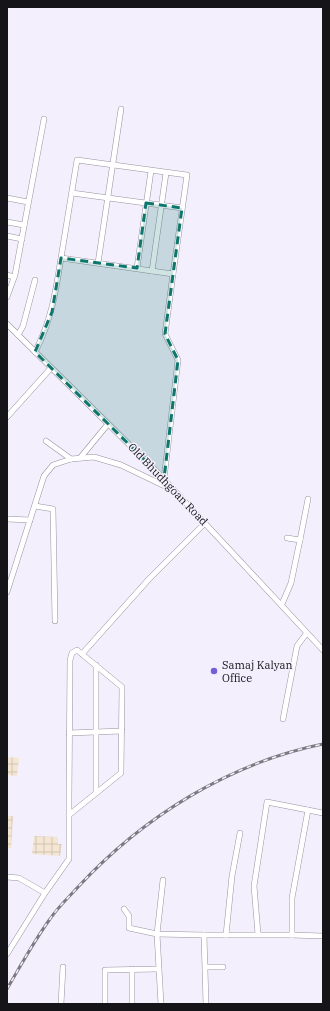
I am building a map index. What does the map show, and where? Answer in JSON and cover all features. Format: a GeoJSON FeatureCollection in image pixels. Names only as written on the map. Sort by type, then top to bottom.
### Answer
{"type":"FeatureCollection","features":[{"type":"Feature","properties":{"kind":"street"},"geometry":{"type":"LineString","coordinates":[[98,263],[121,109]]}},
{"type":"Feature","properties":{"kind":"street"},"geometry":{"type":"LineString","coordinates":[[7,297],[14,277],[22,239],[44,119]]}},
{"type":"Feature","properties":{"kind":"street"},"geometry":{"type":"LineString","coordinates":[[35,352],[45,334],[52,312],[77,160],[187,175],[166,334],[178,360],[164,478]]}},
{"type":"Feature","properties":{"kind":"street"},"geometry":{"type":"LineString","coordinates":[[137,268],[151,171]]}},
{"type":"Feature","properties":{"kind":"street"},"geometry":{"type":"LineString","coordinates":[[152,271],[166,173]]}},
{"type":"Feature","properties":{"kind":"street"},"geometry":{"type":"LineString","coordinates":[[72,193],[182,208]]}},
{"type":"Feature","properties":{"kind":"street"},"geometry":{"type":"LineString","coordinates":[[7,198],[28,202]]}},
{"type":"Feature","properties":{"kind":"street"},"geometry":{"type":"LineString","coordinates":[[7,222],[24,225]]}},
{"type":"Feature","properties":{"kind":"street"},"geometry":{"type":"LineString","coordinates":[[7,236],[22,239]]}},
{"type":"Feature","properties":{"kind":"street"},"geometry":{"type":"LineString","coordinates":[[61,258],[173,274]]}},
{"type":"Feature","properties":{"kind":"street"},"geometry":{"type":"LineString","coordinates":[[7,275],[14,277]]}},
{"type":"Feature","properties":{"kind":"street"},"geometry":{"type":"LineString","coordinates":[[18,335],[23,326],[35,280]]}},
{"type":"Feature","properties":{"kind":"street","name":"Old Bhudhgoan Road"},"geometry":{"type":"LineString","coordinates":[[7,324],[164,478],[282,604],[306,634],[323,650]]}},
{"type":"Feature","properties":{"kind":"street"},"geometry":{"type":"LineString","coordinates":[[7,417],[51,368]]}},
{"type":"Feature","properties":{"kind":"street"},"geometry":{"type":"LineString","coordinates":[[80,458],[108,424]]}},
{"type":"Feature","properties":{"kind":"street"},"geometry":{"type":"LineString","coordinates":[[46,441],[71,459]]}},
{"type":"Feature","properties":{"kind":"street"},"geometry":{"type":"LineString","coordinates":[[7,592],[44,476],[53,465],[71,459],[94,457],[122,465],[176,491]]}},
{"type":"Feature","properties":{"kind":"street"},"geometry":{"type":"LineString","coordinates":[[282,604],[291,583],[308,499]]}},
{"type":"Feature","properties":{"kind":"street"},"geometry":{"type":"LineString","coordinates":[[35,506],[54,509],[55,620]]}},
{"type":"Feature","properties":{"kind":"street"},"geometry":{"type":"LineString","coordinates":[[7,520],[30,520]]}},
{"type":"Feature","properties":{"kind":"street"},"geometry":{"type":"LineString","coordinates":[[82,654],[150,579],[205,523]]}},
{"type":"Feature","properties":{"kind":"street"},"geometry":{"type":"LineString","coordinates":[[287,538],[300,540]]}},
{"type":"Feature","properties":{"kind":"street"},"geometry":{"type":"LineString","coordinates":[[282,719],[297,646],[306,634]]}},
{"type":"Feature","properties":{"kind":"street"},"geometry":{"type":"LineString","coordinates":[[7,954],[45,893],[69,860],[69,815],[69,733],[70,660],[72,653],[77,650],[122,687],[121,773],[69,815]]}},
{"type":"Feature","properties":{"kind":"street"},"geometry":{"type":"LineString","coordinates":[[96,665],[96,793]]}},
{"type":"Feature","properties":{"kind":"street"},"geometry":{"type":"LineString","coordinates":[[69,733],[122,731]]}},
{"type":"Feature","properties":{"kind":"street"},"geometry":{"type":"LineString","coordinates":[[258,934],[254,886],[267,802],[323,813]]}},
{"type":"Feature","properties":{"kind":"street"},"geometry":{"type":"LineString","coordinates":[[292,936],[292,898],[308,810]]}},
{"type":"Feature","properties":{"kind":"street"},"geometry":{"type":"LineString","coordinates":[[226,935],[232,876],[240,833]]}},
{"type":"Feature","properties":{"kind":"street"},"geometry":{"type":"LineString","coordinates":[[7,877],[19,878],[45,893]]}},
{"type":"Feature","properties":{"kind":"street"},"geometry":{"type":"LineString","coordinates":[[161,1004],[157,934],[163,880]]}},
{"type":"Feature","properties":{"kind":"street"},"geometry":{"type":"LineString","coordinates":[[124,909],[129,916],[129,928],[157,934],[258,934],[323,936]]}},
{"type":"Feature","properties":{"kind":"street"},"geometry":{"type":"LineString","coordinates":[[204,935],[206,1004]]}},
{"type":"Feature","properties":{"kind":"street"},"geometry":{"type":"LineString","coordinates":[[61,1004],[63,967]]}},
{"type":"Feature","properties":{"kind":"street"},"geometry":{"type":"LineString","coordinates":[[206,967],[223,967]]}},
{"type":"Feature","properties":{"kind":"street"},"geometry":{"type":"LineString","coordinates":[[132,969],[132,1004]]}},
{"type":"Feature","properties":{"kind":"street"},"geometry":{"type":"LineString","coordinates":[[105,1004],[105,970],[158,969]]}},
{"type":"Feature","properties":{"kind":"highlighted area"},"geometry":{"type":"Polygon","coordinates":[[[146,203],[182,208],[165,334],[178,360],[164,479],[35,352],[52,312],[61,258],[137,268],[146,203]]]}},
{"type":"Feature","properties":{"kind":"shaded area"},"geometry":{"type":"Polygon","coordinates":[[[7,757],[19,758],[17,776],[7,775],[7,757]]]}},
{"type":"Feature","properties":{"kind":"shaded area"},"geometry":{"type":"Polygon","coordinates":[[[7,816],[13,816],[11,848],[7,848],[7,816]]]}},
{"type":"Feature","properties":{"kind":"shaded area"},"geometry":{"type":"Polygon","coordinates":[[[34,836],[58,837],[58,844],[62,844],[60,856],[32,854],[34,836]]]}},
{"type":"Feature","properties":{"kind":"railway"},"geometry":{"type":"LineString","coordinates":[[7,989],[33,944],[56,910],[103,862],[130,838],[159,816],[190,796],[221,779],[288,753],[323,744]]}},
{"type":"Feature","properties":{"kind":"place","name":"Samaj Kalyan Office"},"geometry":{"type":"Point","coordinates":[214,671]}}]}
